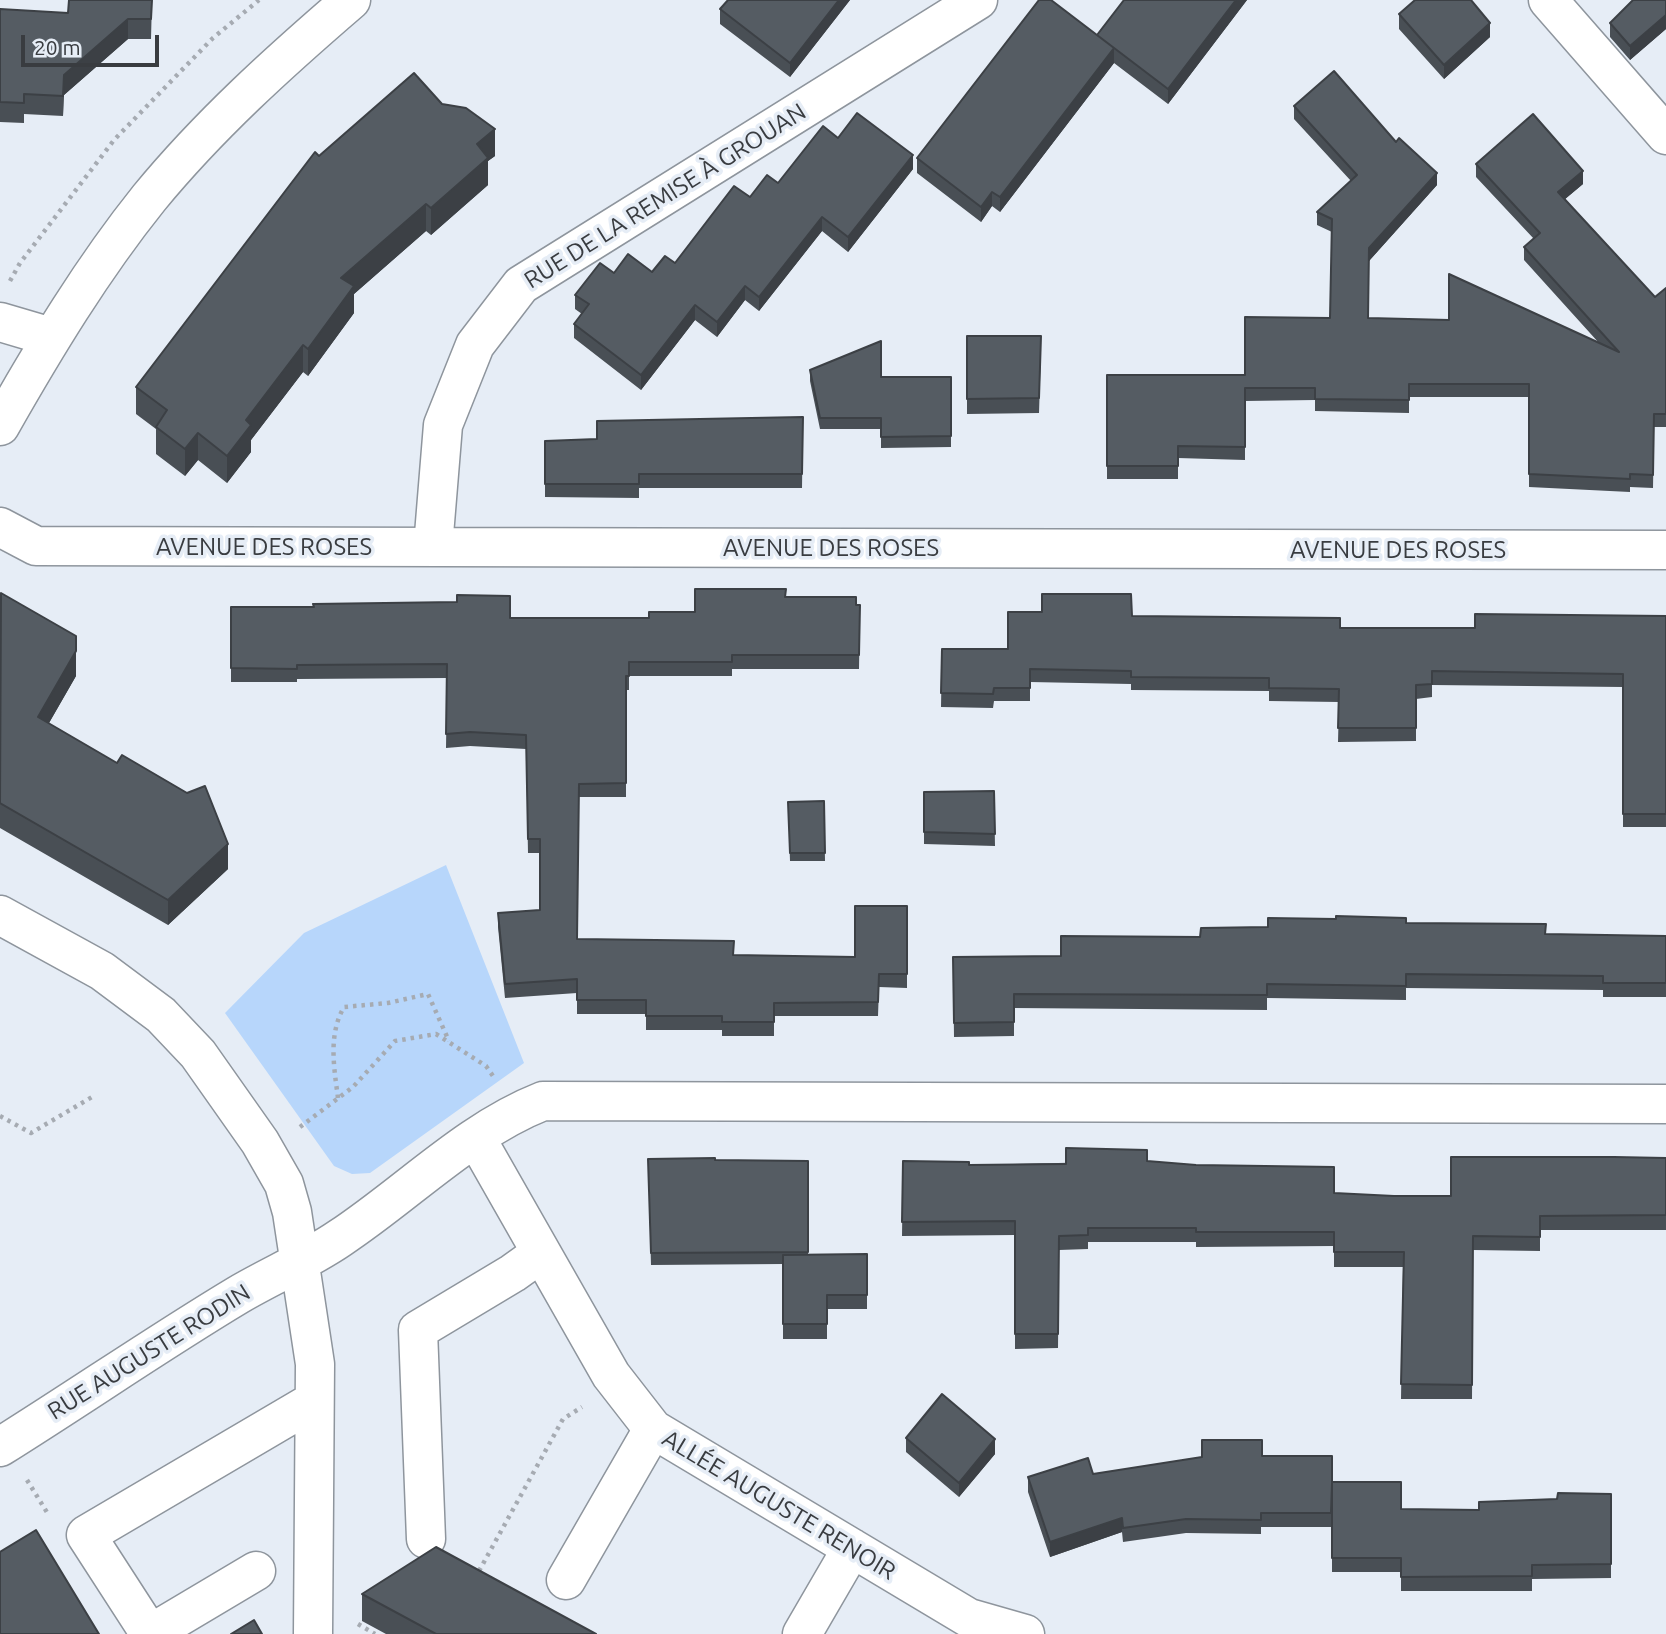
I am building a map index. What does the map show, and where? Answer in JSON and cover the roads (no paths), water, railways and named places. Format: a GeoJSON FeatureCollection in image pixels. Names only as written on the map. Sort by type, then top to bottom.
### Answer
{"type":"FeatureCollection","features":[{"type":"Feature","properties":{"kind":"street"},"geometry":{"type":"LineString","coordinates":[[0,426],[51,337],[113,245],[150,197],[205,135],[281,60],[351,0]]}},
{"type":"Feature","properties":{"kind":"street","name":"RUE DE LA REMISE À GROUAN"},"geometry":{"type":"LineString","coordinates":[[433,547],[443,425],[475,345],[521,285],[978,0]]}},
{"type":"Feature","properties":{"kind":"street"},"geometry":{"type":"LineString","coordinates":[[1548,0],[1666,135]]}},
{"type":"Feature","properties":{"kind":"street"},"geometry":{"type":"LineString","coordinates":[[3,304],[51,337]]}},
{"type":"Feature","properties":{"kind":"street","name":"AVENUE DES ROSES"},"geometry":{"type":"LineString","coordinates":[[0,527],[36,546],[1666,550]]}},
{"type":"Feature","properties":{"kind":"street"},"geometry":{"type":"LineString","coordinates":[[0,915],[102,971],[161,1015],[198,1054],[260,1142],[284,1185],[301,1263],[315,1364],[313,1634]]}},
{"type":"Feature","properties":{"kind":"street","name":"RUE AUGUSTE RODIN"},"geometry":{"type":"LineString","coordinates":[[3,1445],[237,1296],[271,1276],[301,1263],[342,1237],[475,1138],[518,1110],[543,1101],[1666,1104]]}},
{"type":"Feature","properties":{"kind":"street","name":"ALLÉE AUGUSTE RENOIR"},"geometry":{"type":"LineString","coordinates":[[475,1138],[617,1383],[653,1429],[969,1618],[1025,1634]]}},
{"type":"Feature","properties":{"kind":"street"},"geometry":{"type":"LineString","coordinates":[[426,1539],[418,1330],[541,1253]]}},
{"type":"Feature","properties":{"kind":"street"},"geometry":{"type":"LineString","coordinates":[[256,1571],[150,1634],[86,1535],[314,1401]]}},
{"type":"Feature","properties":{"kind":"street"},"geometry":{"type":"LineString","coordinates":[[566,1580],[653,1429]]}},
{"type":"Feature","properties":{"kind":"street"},"geometry":{"type":"LineString","coordinates":[[802,1634],[852,1548]]}}]}
